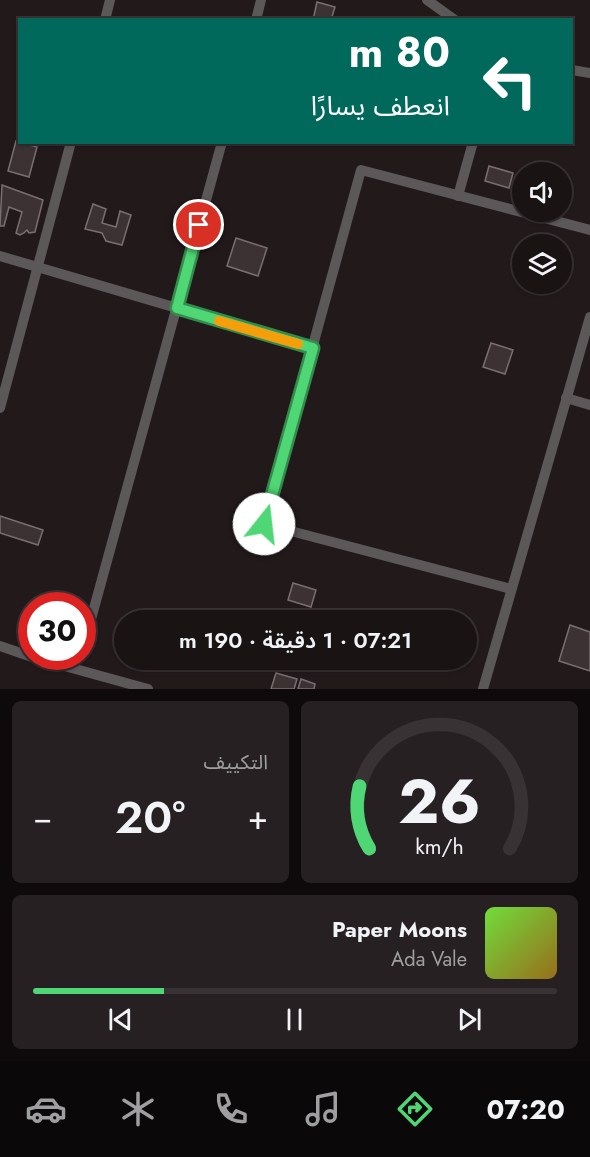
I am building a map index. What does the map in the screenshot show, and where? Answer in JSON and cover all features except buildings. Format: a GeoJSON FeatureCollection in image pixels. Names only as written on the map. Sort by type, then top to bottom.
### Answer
{"type":"FeatureCollection","features":[{"type":"Feature","properties":{"kind":"street"},"geometry":{"type":"LineString","coordinates":[[106,18],[110,0]]}},
{"type":"Feature","properties":{"kind":"street"},"geometry":{"type":"LineString","coordinates":[[256,18],[261,0]]}},
{"type":"Feature","properties":{"kind":"street"},"geometry":{"type":"LineString","coordinates":[[427,0],[452,18]]}},
{"type":"Feature","properties":{"kind":"street"},"geometry":{"type":"LineString","coordinates":[[573,70],[590,73]]}},
{"type":"Feature","properties":{"kind":"street"},"geometry":{"type":"LineString","coordinates":[[0,408],[71,144]]}},
{"type":"Feature","properties":{"kind":"street"},"geometry":{"type":"LineString","coordinates":[[96,601],[221,144]]}},
{"type":"Feature","properties":{"kind":"street"},"geometry":{"type":"LineString","coordinates":[[459,196],[472,144]]}},
{"type":"Feature","properties":{"kind":"street"},"geometry":{"type":"LineString","coordinates":[[511,590],[264,524],[361,170],[590,230]]}},
{"type":"Feature","properties":{"kind":"street"},"geometry":{"type":"LineString","coordinates":[[0,255],[313,348]]}},
{"type":"Feature","properties":{"kind":"street"},"geometry":{"type":"LineString","coordinates":[[483,689],[590,317]]}},
{"type":"Feature","properties":{"kind":"street"},"geometry":{"type":"LineString","coordinates":[[566,398],[590,405]]}},
{"type":"Feature","properties":{"kind":"street"},"geometry":{"type":"LineString","coordinates":[[0,646],[18,652]]}},
{"type":"Feature","properties":{"kind":"street"},"geometry":{"type":"LineString","coordinates":[[78,670],[148,689]]}},
{"type":"Feature","properties":{"kind":"slow traffic"},"geometry":{"type":"LineString","coordinates":[[219,321],[298,344]]}},
{"type":"Feature","properties":{"kind":"route"},"geometry":{"type":"LineString","coordinates":[[199,225],[177,308],[313,348],[264,524]]}}]}
